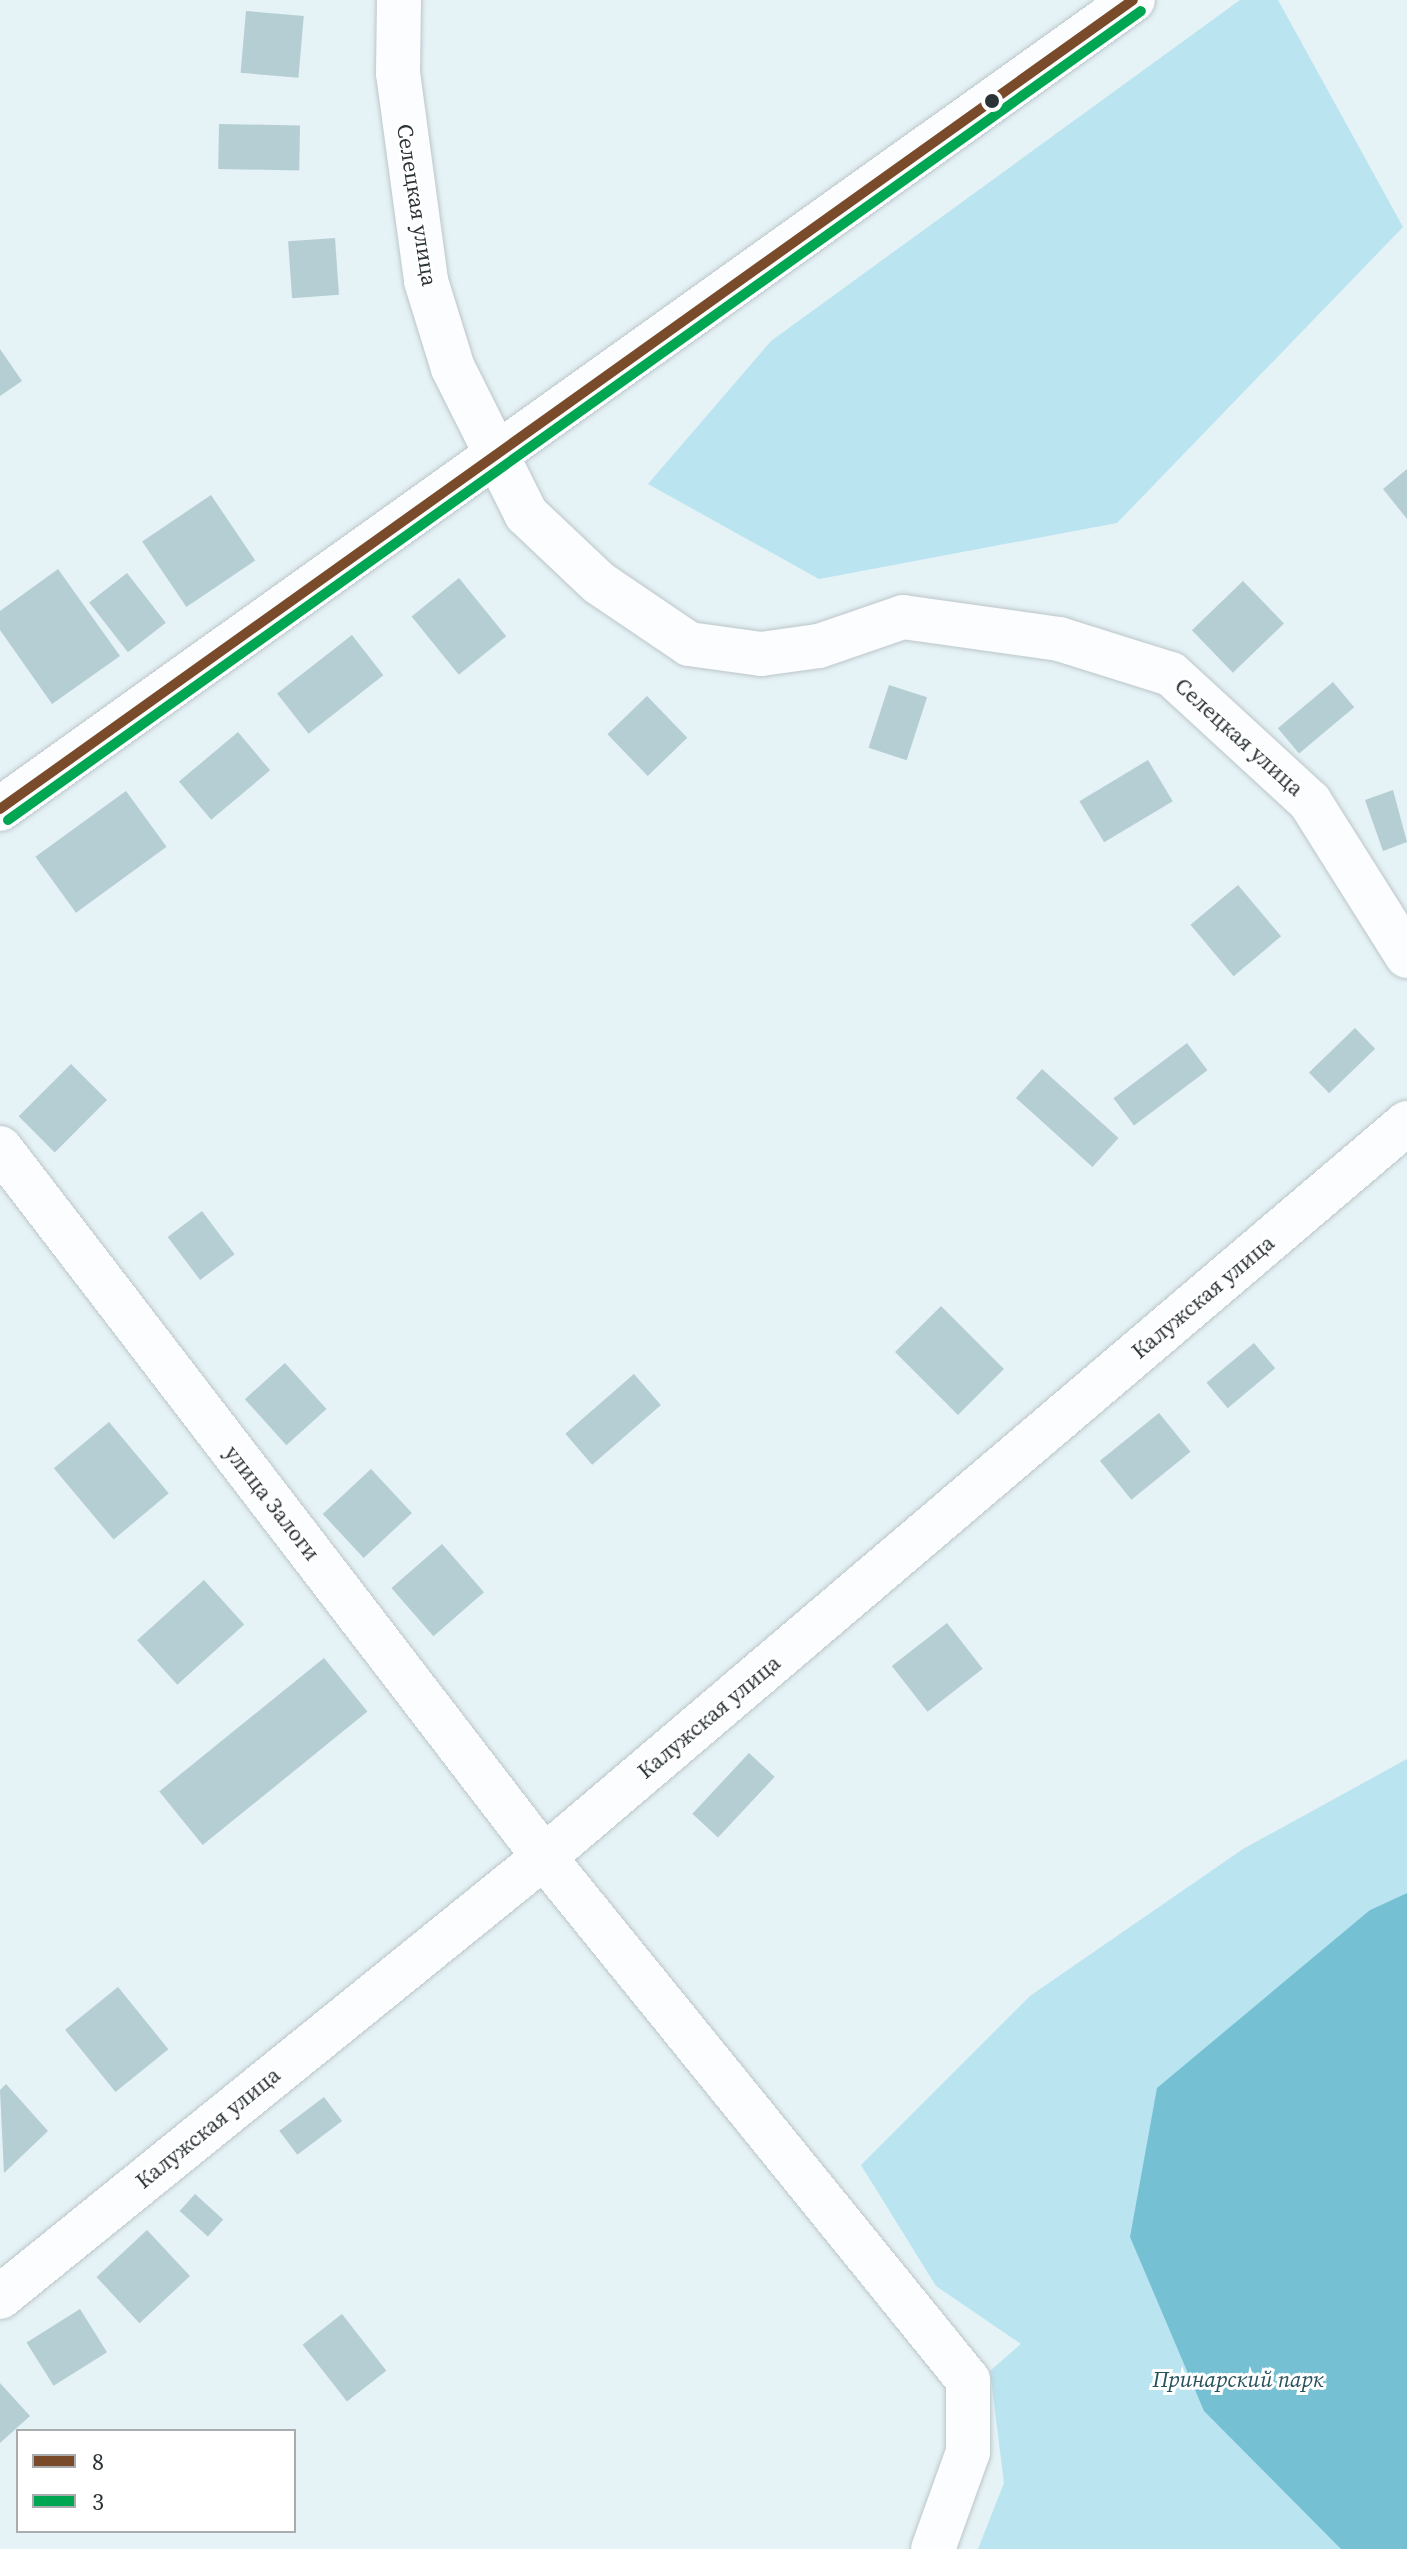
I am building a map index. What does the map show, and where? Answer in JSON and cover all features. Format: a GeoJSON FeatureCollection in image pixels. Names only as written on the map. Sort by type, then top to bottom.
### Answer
{"type":"FeatureCollection","features":[{"type":"Feature","properties":{"kind":"street","name":"Селецкая улица"},"geometry":{"type":"LineString","coordinates":[[399,0],[398,73],[426,281],[453,368],[494,456],[526,514],[599,583],[689,644],[761,654],[819,646],[903,617],[1059,639],[1171,674],[1310,802],[1407,956]]}},
{"type":"Feature","properties":{"kind":"street"},"geometry":{"type":"LineString","coordinates":[[0,809],[1133,0]]}},
{"type":"Feature","properties":{"kind":"street","name":"Калужская улица"},"geometry":{"type":"LineString","coordinates":[[0,2297],[544,1857],[1407,1123]]}},
{"type":"Feature","properties":{"kind":"street","name":"улица Залоги"},"geometry":{"type":"LineString","coordinates":[[0,1148],[544,1857],[968,2380],[968,2452],[933,2549]]}},
{"type":"Feature","properties":{"kind":"green space"},"geometry":{"type":"Polygon","coordinates":[[[1240,0],[1278,0],[1403,227],[1117,523],[819,579],[648,484],[771,341],[1240,0]]]}},
{"type":"Feature","properties":{"kind":"green space"},"geometry":{"type":"Polygon","coordinates":[[[1407,1759],[1407,1893],[1370,1910],[1407,2549],[978,2549],[1004,2483],[990,2371],[1021,2344],[936,2286],[861,2165],[1030,1996],[1243,1849],[1407,1759]]]}},
{"type":"Feature","properties":{"kind":"shaded area","name":"Принарский парк"},"geometry":{"type":"Polygon","coordinates":[[[1407,1893],[1407,2549],[1341,2549],[1204,2411],[1130,2237],[1157,2088],[1370,1910],[1407,1893]]]}},
{"type":"Feature","properties":{"kind":"building"},"geometry":{"type":"Polygon","coordinates":[[[246,11],[304,16],[298,78],[241,73],[246,11]]]}},
{"type":"Feature","properties":{"kind":"building"},"geometry":{"type":"Polygon","coordinates":[[[219,124],[300,125],[299,170],[218,169],[219,124]]]}},
{"type":"Feature","properties":{"kind":"building"},"geometry":{"type":"Polygon","coordinates":[[[335,238],[339,295],[292,298],[288,241],[335,238]]]}},
{"type":"Feature","properties":{"kind":"building"},"geometry":{"type":"Polygon","coordinates":[[[0,349],[22,381],[0,396],[0,349]]]}},
{"type":"Feature","properties":{"kind":"building"},"geometry":{"type":"Polygon","coordinates":[[[1407,469],[1407,519],[1383,489],[1407,469]]]}},
{"type":"Feature","properties":{"kind":"building"},"geometry":{"type":"Polygon","coordinates":[[[211,495],[255,560],[186,607],[142,541],[211,495]]]}},
{"type":"Feature","properties":{"kind":"building"},"geometry":{"type":"Polygon","coordinates":[[[58,569],[120,656],[52,704],[0,630],[0,611],[58,569]]]}},
{"type":"Feature","properties":{"kind":"building"},"geometry":{"type":"Polygon","coordinates":[[[127,573],[166,623],[128,652],[89,603],[127,573]]]}},
{"type":"Feature","properties":{"kind":"building"},"geometry":{"type":"Polygon","coordinates":[[[459,578],[506,636],[459,675],[412,616],[459,578]]]}},
{"type":"Feature","properties":{"kind":"building"},"geometry":{"type":"Polygon","coordinates":[[[1243,581],[1284,623],[1233,673],[1192,630],[1243,581]]]}},
{"type":"Feature","properties":{"kind":"building"},"geometry":{"type":"Polygon","coordinates":[[[352,635],[383,675],[309,734],[277,693],[352,635]]]}},
{"type":"Feature","properties":{"kind":"building"},"geometry":{"type":"Polygon","coordinates":[[[1333,682],[1354,707],[1299,754],[1278,728],[1333,682]]]}},
{"type":"Feature","properties":{"kind":"building"},"geometry":{"type":"Polygon","coordinates":[[[889,685],[927,697],[907,760],[869,748],[889,685]]]}},
{"type":"Feature","properties":{"kind":"building"},"geometry":{"type":"Polygon","coordinates":[[[647,696],[687,738],[648,776],[607,734],[647,696]]]}},
{"type":"Feature","properties":{"kind":"building"},"geometry":{"type":"Polygon","coordinates":[[[238,732],[270,770],[211,820],[179,781],[238,732]]]}},
{"type":"Feature","properties":{"kind":"building"},"geometry":{"type":"Polygon","coordinates":[[[1148,760],[1173,801],[1104,842],[1079,801],[1148,760]]]}},
{"type":"Feature","properties":{"kind":"building"},"geometry":{"type":"Polygon","coordinates":[[[1393,790],[1407,842],[1383,851],[1365,800],[1393,790]]]}},
{"type":"Feature","properties":{"kind":"building"},"geometry":{"type":"Polygon","coordinates":[[[126,791],[167,847],[76,913],[35,857],[126,791]]]}},
{"type":"Feature","properties":{"kind":"building"},"geometry":{"type":"Polygon","coordinates":[[[1238,885],[1281,936],[1234,976],[1191,925],[1238,885]]]}},
{"type":"Feature","properties":{"kind":"building"},"geometry":{"type":"Polygon","coordinates":[[[1355,1028],[1375,1049],[1329,1093],[1309,1072],[1355,1028]]]}},
{"type":"Feature","properties":{"kind":"building"},"geometry":{"type":"Polygon","coordinates":[[[1187,1043],[1207,1070],[1134,1126],[1114,1098],[1187,1043]]]}},
{"type":"Feature","properties":{"kind":"building"},"geometry":{"type":"Polygon","coordinates":[[[71,1064],[107,1100],[55,1152],[19,1116],[71,1064]]]}},
{"type":"Feature","properties":{"kind":"building"},"geometry":{"type":"Polygon","coordinates":[[[1042,1069],[1119,1138],[1092,1167],[1016,1098],[1042,1069]]]}},
{"type":"Feature","properties":{"kind":"building"},"geometry":{"type":"Polygon","coordinates":[[[202,1211],[234,1254],[200,1280],[168,1237],[202,1211]]]}},
{"type":"Feature","properties":{"kind":"building"},"geometry":{"type":"Polygon","coordinates":[[[941,1306],[1004,1369],[958,1415],[895,1352],[941,1306]]]}},
{"type":"Feature","properties":{"kind":"building"},"geometry":{"type":"Polygon","coordinates":[[[1254,1343],[1275,1368],[1228,1408],[1207,1383],[1254,1343]]]}},
{"type":"Feature","properties":{"kind":"building"},"geometry":{"type":"Polygon","coordinates":[[[285,1363],[326,1409],[286,1445],[245,1399],[285,1363]]]}},
{"type":"Feature","properties":{"kind":"building"},"geometry":{"type":"Polygon","coordinates":[[[634,1374],[661,1405],[592,1465],[565,1434],[634,1374]]]}},
{"type":"Feature","properties":{"kind":"building"},"geometry":{"type":"Polygon","coordinates":[[[1159,1413],[1190,1452],[1131,1500],[1100,1461],[1159,1413]]]}},
{"type":"Feature","properties":{"kind":"building"},"geometry":{"type":"Polygon","coordinates":[[[109,1422],[169,1493],[114,1540],[54,1468],[109,1422]]]}},
{"type":"Feature","properties":{"kind":"building"},"geometry":{"type":"Polygon","coordinates":[[[371,1469],[412,1513],[364,1558],[323,1514],[371,1469]]]}},
{"type":"Feature","properties":{"kind":"building"},"geometry":{"type":"Polygon","coordinates":[[[442,1544],[484,1592],[433,1636],[391,1588],[442,1544]]]}},
{"type":"Feature","properties":{"kind":"building"},"geometry":{"type":"Polygon","coordinates":[[[204,1580],[244,1625],[177,1685],[137,1640],[204,1580]]]}},
{"type":"Feature","properties":{"kind":"building"},"geometry":{"type":"Polygon","coordinates":[[[947,1623],[983,1669],[928,1712],[892,1666],[947,1623]]]}},
{"type":"Feature","properties":{"kind":"building"},"geometry":{"type":"Polygon","coordinates":[[[324,1658],[367,1712],[203,1845],[159,1791],[324,1658]]]}},
{"type":"Feature","properties":{"kind":"building"},"geometry":{"type":"Polygon","coordinates":[[[749,1753],[775,1777],[718,1838],[692,1814],[749,1753]]]}},
{"type":"Feature","properties":{"kind":"building"},"geometry":{"type":"Polygon","coordinates":[[[118,1987],[168,2049],[115,2092],[65,2030],[118,1987]]]}},
{"type":"Feature","properties":{"kind":"building"},"geometry":{"type":"Polygon","coordinates":[[[6,2084],[48,2131],[4,2173],[0,2090],[6,2084]]]}},
{"type":"Feature","properties":{"kind":"building"},"geometry":{"type":"Polygon","coordinates":[[[324,2097],[342,2121],[297,2155],[279,2131],[324,2097]]]}},
{"type":"Feature","properties":{"kind":"building"},"geometry":{"type":"Polygon","coordinates":[[[195,2194],[223,2219],[208,2237],[180,2211],[195,2194]]]}},
{"type":"Feature","properties":{"kind":"building"},"geometry":{"type":"Polygon","coordinates":[[[147,2230],[190,2276],[140,2323],[97,2277],[147,2230]]]}},
{"type":"Feature","properties":{"kind":"building"},"geometry":{"type":"Polygon","coordinates":[[[80,2309],[107,2352],[54,2386],[27,2342],[80,2309]]]}},
{"type":"Feature","properties":{"kind":"building"},"geometry":{"type":"Polygon","coordinates":[[[342,2314],[386,2371],[347,2402],[303,2345],[342,2314]]]}},
{"type":"Feature","properties":{"kind":"building"},"geometry":{"type":"Polygon","coordinates":[[[0,2383],[30,2416],[0,2443],[0,2383]]]}},
{"type":"Feature","properties":{"kind":"transit line","name":"8"},"geometry":{"type":"LineString","coordinates":[[0,809],[1133,0]]}},
{"type":"Feature","properties":{"kind":"transit line","name":"3"},"geometry":{"type":"LineString","coordinates":[[8,820],[1141,11]]}}]}
